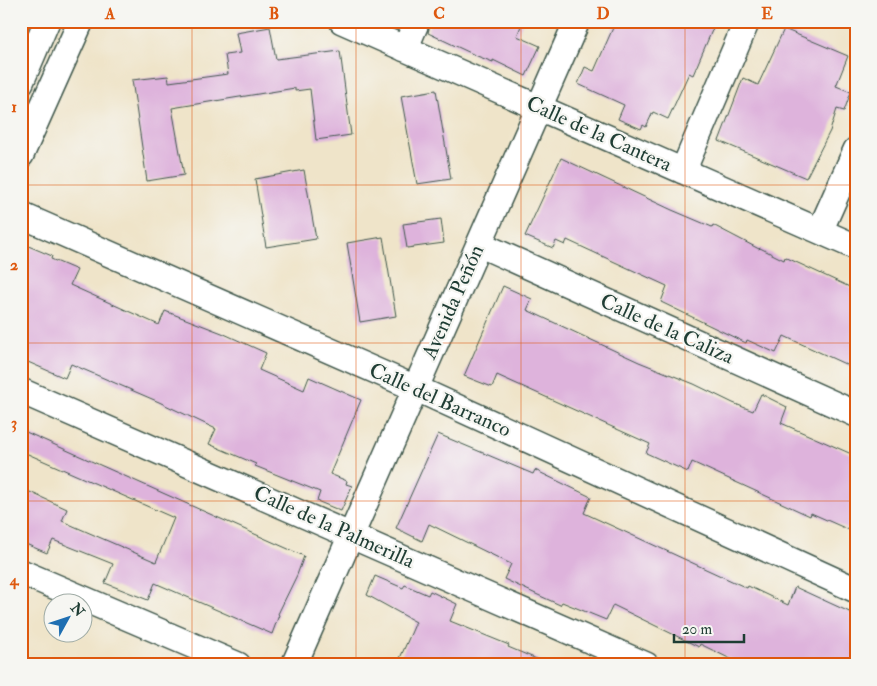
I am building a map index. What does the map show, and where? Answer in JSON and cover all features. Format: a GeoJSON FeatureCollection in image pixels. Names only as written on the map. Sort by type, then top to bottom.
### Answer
{"type":"FeatureCollection","features":[{"type":"Feature","properties":{"kind":"street"},"geometry":{"type":"LineString","coordinates":[[21,82],[29,45],[48,21]]}},
{"type":"Feature","properties":{"kind":"street"},"geometry":{"type":"LineString","coordinates":[[21,155],[81,21]]}},
{"type":"Feature","properties":{"kind":"street","name":"Calle de la Cantera"},"geometry":{"type":"LineString","coordinates":[[342,21],[856,247]]}},
{"type":"Feature","properties":{"kind":"street"},"geometry":{"type":"LineString","coordinates":[[405,49],[417,21]]}},
{"type":"Feature","properties":{"kind":"street","name":"Avenida Peñón"},"geometry":{"type":"LineString","coordinates":[[294,665],[577,21]]}},
{"type":"Feature","properties":{"kind":"street"},"geometry":{"type":"LineString","coordinates":[[683,171],[747,21]]}},
{"type":"Feature","properties":{"kind":"street"},"geometry":{"type":"LineString","coordinates":[[29,45],[64,61]]}},
{"type":"Feature","properties":{"kind":"street"},"geometry":{"type":"LineString","coordinates":[[820,231],[856,150]]}},
{"type":"Feature","properties":{"kind":"street","name":"Calle del Barranco"},"geometry":{"type":"LineString","coordinates":[[21,216],[415,388],[856,590]]}},
{"type":"Feature","properties":{"kind":"street","name":"Calle de la Caliza"},"geometry":{"type":"LineString","coordinates":[[479,244],[856,414]]}},
{"type":"Feature","properties":{"kind":"street","name":"Calle de la Palmerilla"},"geometry":{"type":"LineString","coordinates":[[21,391],[646,665]]}},
{"type":"Feature","properties":{"kind":"street"},"geometry":{"type":"LineString","coordinates":[[21,572],[238,665]]}},
{"type":"Feature","properties":{"kind":"building"},"geometry":{"type":"Polygon","coordinates":[[[431,21],[523,21],[517,36],[540,46],[526,76],[428,33],[431,21]]]}},
{"type":"Feature","properties":{"kind":"building"},"geometry":{"type":"Polygon","coordinates":[[[616,21],[716,21],[693,75],[689,73],[668,119],[653,112],[646,127],[643,125],[641,129],[618,119],[624,105],[578,84],[585,67],[594,71],[616,21]]]}},
{"type":"Feature","properties":{"kind":"building"},"geometry":{"type":"Polygon","coordinates":[[[270,27],[276,59],[340,51],[351,135],[316,140],[310,89],[295,91],[295,88],[172,108],[184,175],[147,181],[132,80],[168,76],[169,82],[228,74],[225,55],[240,53],[236,33],[270,27]]]}},
{"type":"Feature","properties":{"kind":"building"},"geometry":{"type":"Polygon","coordinates":[[[784,29],[848,56],[836,86],[851,92],[844,111],[837,109],[830,131],[806,178],[719,141],[743,78],[758,85],[784,29]]]}},
{"type":"Feature","properties":{"kind":"building"},"geometry":{"type":"Polygon","coordinates":[[[436,90],[451,179],[417,184],[401,96],[436,90]]]}},
{"type":"Feature","properties":{"kind":"building"},"geometry":{"type":"Polygon","coordinates":[[[561,158],[672,210],[712,227],[713,225],[759,249],[784,260],[785,257],[856,290],[856,369],[784,336],[776,353],[747,340],[746,343],[661,302],[667,286],[567,240],[565,245],[556,241],[553,248],[525,236],[561,158]]]}},
{"type":"Feature","properties":{"kind":"building"},"geometry":{"type":"Polygon","coordinates":[[[304,170],[316,239],[266,247],[255,179],[304,170]]]}},
{"type":"Feature","properties":{"kind":"building"},"geometry":{"type":"Polygon","coordinates":[[[441,219],[444,243],[407,248],[403,224],[441,219]]]}},
{"type":"Feature","properties":{"kind":"building"},"geometry":{"type":"Polygon","coordinates":[[[383,237],[396,316],[360,322],[347,243],[383,237]]]}},
{"type":"Feature","properties":{"kind":"building"},"geometry":{"type":"Polygon","coordinates":[[[26,245],[52,256],[51,259],[77,270],[70,285],[159,325],[165,311],[222,333],[266,353],[259,370],[304,390],[309,377],[361,400],[330,474],[347,481],[346,484],[352,486],[341,511],[317,501],[320,492],[255,466],[256,464],[209,444],[216,429],[71,364],[65,378],[21,359],[21,256],[26,245]]]}},
{"type":"Feature","properties":{"kind":"building"},"geometry":{"type":"Polygon","coordinates":[[[503,286],[532,299],[527,310],[733,403],[753,411],[761,394],[787,407],[781,423],[856,456],[856,533],[811,513],[810,516],[692,462],[688,472],[646,453],[650,444],[497,375],[492,387],[464,376],[503,286]]]}},
{"type":"Feature","properties":{"kind":"building"},"geometry":{"type":"Polygon","coordinates":[[[26,432],[304,556],[278,614],[272,634],[155,583],[148,600],[105,583],[113,564],[53,540],[47,553],[21,542],[21,488],[67,509],[62,521],[156,562],[174,518],[21,451],[21,445],[26,432]]]}},
{"type":"Feature","properties":{"kind":"building"},"geometry":{"type":"Polygon","coordinates":[[[438,434],[533,474],[535,470],[591,497],[584,513],[747,588],[748,586],[788,605],[795,587],[856,615],[856,665],[743,665],[700,644],[699,647],[613,605],[606,620],[562,602],[560,605],[504,579],[511,564],[429,524],[422,541],[396,528],[438,434]]]}},
{"type":"Feature","properties":{"kind":"building"},"geometry":{"type":"Polygon","coordinates":[[[375,576],[403,588],[405,585],[428,595],[430,591],[457,604],[450,621],[509,645],[508,647],[551,665],[397,665],[416,622],[367,595],[375,576]]]}}]}
